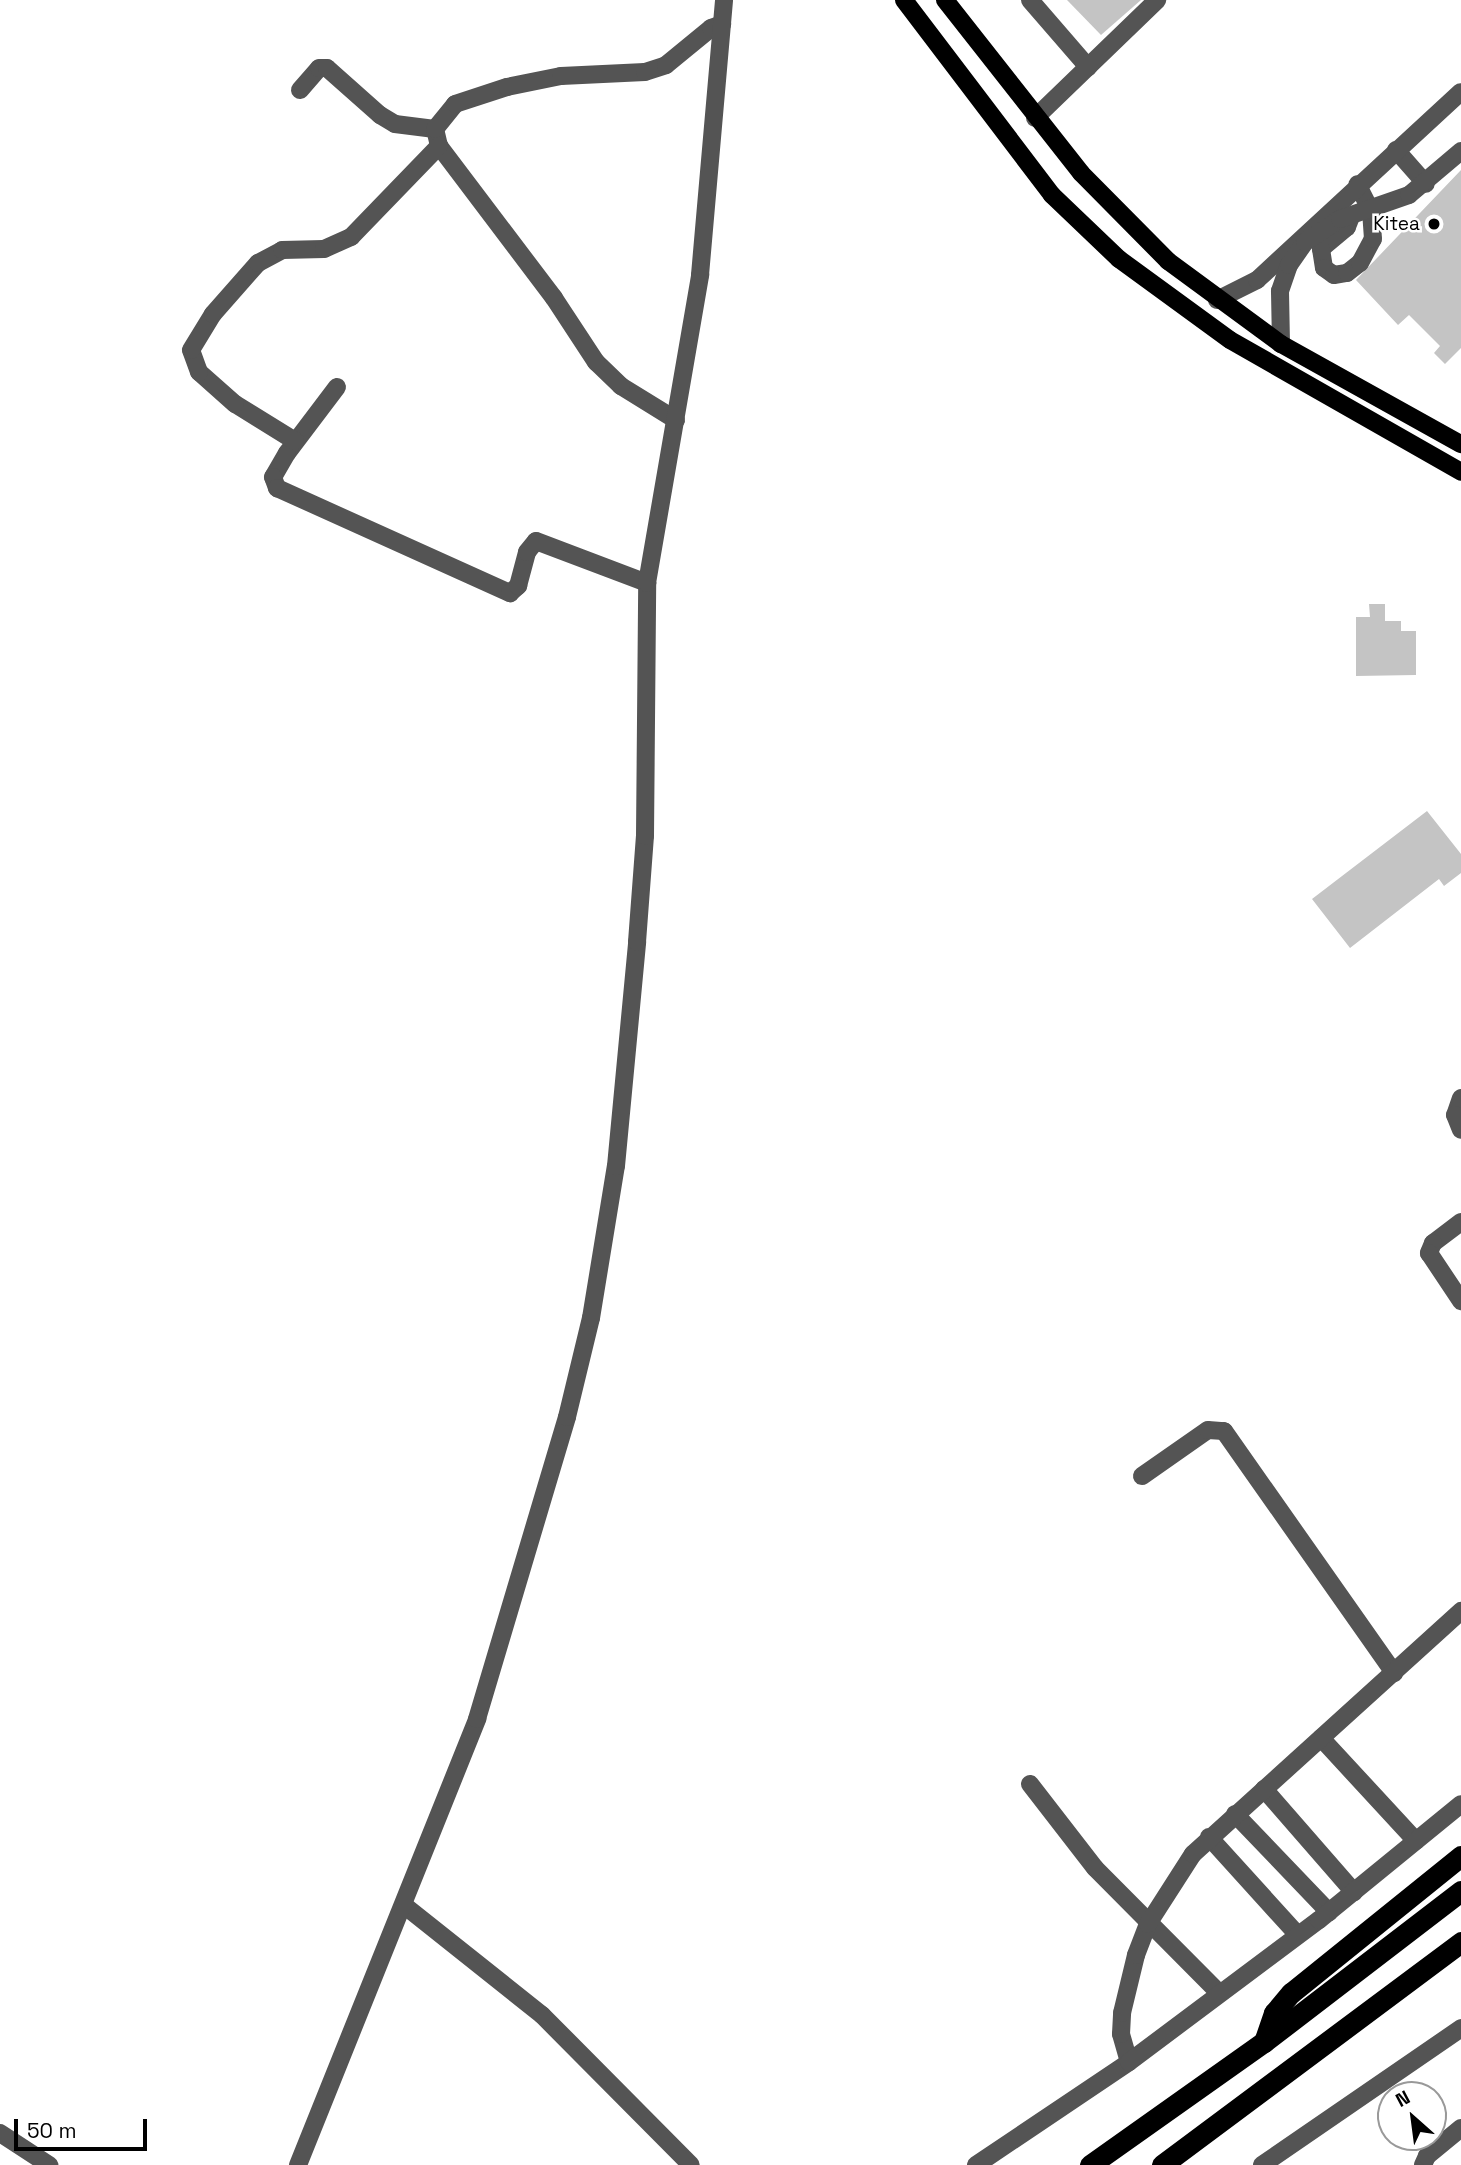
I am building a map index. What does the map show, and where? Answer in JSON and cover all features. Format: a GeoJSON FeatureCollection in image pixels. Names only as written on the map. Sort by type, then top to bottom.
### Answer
{"type":"FeatureCollection","features":[{"type":"Feature","properties":{"kind":"highway"},"geometry":{"type":"LineString","coordinates":[[1265,2042],[1274,2013],[1291,1993],[1461,1856]]}},
{"type":"Feature","properties":{"kind":"highway"},"geometry":{"type":"LineString","coordinates":[[1090,2165],[1265,2042],[1461,1891]]}},
{"type":"Feature","properties":{"kind":"highway"},"geometry":{"type":"LineString","coordinates":[[1162,2165],[1461,1942]]}},
{"type":"Feature","properties":{"kind":"highway"},"geometry":{"type":"LineString","coordinates":[[1185,2165],[1461,1960]]}},
{"type":"Feature","properties":{"kind":"main road"},"geometry":{"type":"LineString","coordinates":[[904,0],[1052,195],[1119,259],[1230,340],[1461,472]]}},
{"type":"Feature","properties":{"kind":"main road"},"geometry":{"type":"LineString","coordinates":[[945,0],[1035,118],[1114,209],[1217,300],[1281,344],[1461,444]]}},
{"type":"Feature","properties":{"kind":"street"},"geometry":{"type":"LineString","coordinates":[[298,2165],[405,1906],[477,1719],[567,1417],[608,1228],[645,836],[647,583],[700,275],[724,0]]}},
{"type":"Feature","properties":{"kind":"street"},"geometry":{"type":"LineString","coordinates":[[1030,0],[1088,68]]}},
{"type":"Feature","properties":{"kind":"street"},"geometry":{"type":"LineString","coordinates":[[1035,118],[1157,0]]}},
{"type":"Feature","properties":{"kind":"street"},"geometry":{"type":"LineString","coordinates":[[295,441],[234,404],[199,372],[191,350],[213,314],[258,263],[282,250],[324,249],[351,237],[437,138],[455,104],[507,87],[561,76],[645,72],[666,65],[711,28],[722,24]]}},
{"type":"Feature","properties":{"kind":"street"},"geometry":{"type":"LineString","coordinates":[[300,90],[320,68],[327,68],[380,115],[395,124],[437,138],[554,298],[596,362],[621,386],[676,419]]}},
{"type":"Feature","properties":{"kind":"street"},"geometry":{"type":"LineString","coordinates":[[1217,300],[1257,280],[1357,184],[1461,92]]}},
{"type":"Feature","properties":{"kind":"street"},"geometry":{"type":"LineString","coordinates":[[1396,150],[1426,184]]}},
{"type":"Feature","properties":{"kind":"street"},"geometry":{"type":"LineString","coordinates":[[1281,344],[1278,304],[1289,265],[1316,233],[1349,217],[1371,211],[1426,184],[1461,151]]}},
{"type":"Feature","properties":{"kind":"street"},"geometry":{"type":"LineString","coordinates":[[1342,198],[1349,217],[1347,227],[1321,250],[1321,262],[1334,275],[1352,270],[1370,248],[1374,229],[1371,211],[1357,184]]}},
{"type":"Feature","properties":{"kind":"street"},"geometry":{"type":"LineString","coordinates":[[337,387],[295,441],[273,477],[277,488],[510,593],[518,586],[536,541],[647,583]]}},
{"type":"Feature","properties":{"kind":"street"},"geometry":{"type":"LineString","coordinates":[[1461,1098],[1455,1115],[1461,1130]]}},
{"type":"Feature","properties":{"kind":"street"},"geometry":{"type":"LineString","coordinates":[[1461,1222],[1433,1243],[1429,1253],[1461,1301]]}},
{"type":"Feature","properties":{"kind":"street"},"geometry":{"type":"LineString","coordinates":[[1142,1476],[1208,1430],[1224,1431],[1394,1673]]}},
{"type":"Feature","properties":{"kind":"street"},"geometry":{"type":"LineString","coordinates":[[1129,2062],[1121,2034],[1122,2013],[1148,1924],[1167,1890],[1209,1837],[1461,1611]]}},
{"type":"Feature","properties":{"kind":"street"},"geometry":{"type":"LineString","coordinates":[[1321,1738],[1416,1841]]}},
{"type":"Feature","properties":{"kind":"street"},"geometry":{"type":"LineString","coordinates":[[1030,1784],[1095,1868],[1218,1992]]}},
{"type":"Feature","properties":{"kind":"street"},"geometry":{"type":"LineString","coordinates":[[1264,1789],[1354,1892]]}},
{"type":"Feature","properties":{"kind":"street"},"geometry":{"type":"LineString","coordinates":[[976,2165],[1129,2062],[1218,1992],[1329,1912],[1461,1804]]}},
{"type":"Feature","properties":{"kind":"street"},"geometry":{"type":"LineString","coordinates":[[1235,1814],[1329,1912]]}},
{"type":"Feature","properties":{"kind":"street"},"geometry":{"type":"LineString","coordinates":[[1209,1837],[1297,1936]]}},
{"type":"Feature","properties":{"kind":"street"},"geometry":{"type":"LineString","coordinates":[[405,1906],[541,2015],[691,2165]]}},
{"type":"Feature","properties":{"kind":"street"},"geometry":{"type":"LineString","coordinates":[[1262,2165],[1461,2028]]}},
{"type":"Feature","properties":{"kind":"street"},"geometry":{"type":"LineString","coordinates":[[1423,2165],[1427,2156],[1461,2128]]}},
{"type":"Feature","properties":{"kind":"street"},"geometry":{"type":"LineString","coordinates":[[0,2133],[49,2165]]}},
{"type":"Feature","properties":{"kind":"building"},"geometry":{"type":"Polygon","coordinates":[[[1067,0],[1141,0],[1101,35],[1067,0]]]}},
{"type":"Feature","properties":{"kind":"building","name":"Kitea"},"geometry":{"type":"Polygon","coordinates":[[[1461,170],[1461,348],[1445,364],[1434,353],[1440,346],[1409,315],[1398,325],[1356,280],[1461,170]]]}},
{"type":"Feature","properties":{"kind":"building"},"geometry":{"type":"Polygon","coordinates":[[[1369,604],[1385,604],[1385,621],[1401,621],[1401,631],[1416,631],[1416,675],[1356,676],[1356,617],[1370,617],[1369,604]]]}},
{"type":"Feature","properties":{"kind":"building"},"geometry":{"type":"Polygon","coordinates":[[[1427,811],[1461,854],[1461,873],[1444,886],[1439,879],[1350,948],[1312,899],[1427,811]]]}},
{"type":"Feature","properties":{"kind":"place","name":"Kitea"},"geometry":{"type":"Point","coordinates":[1434,224]}}]}
